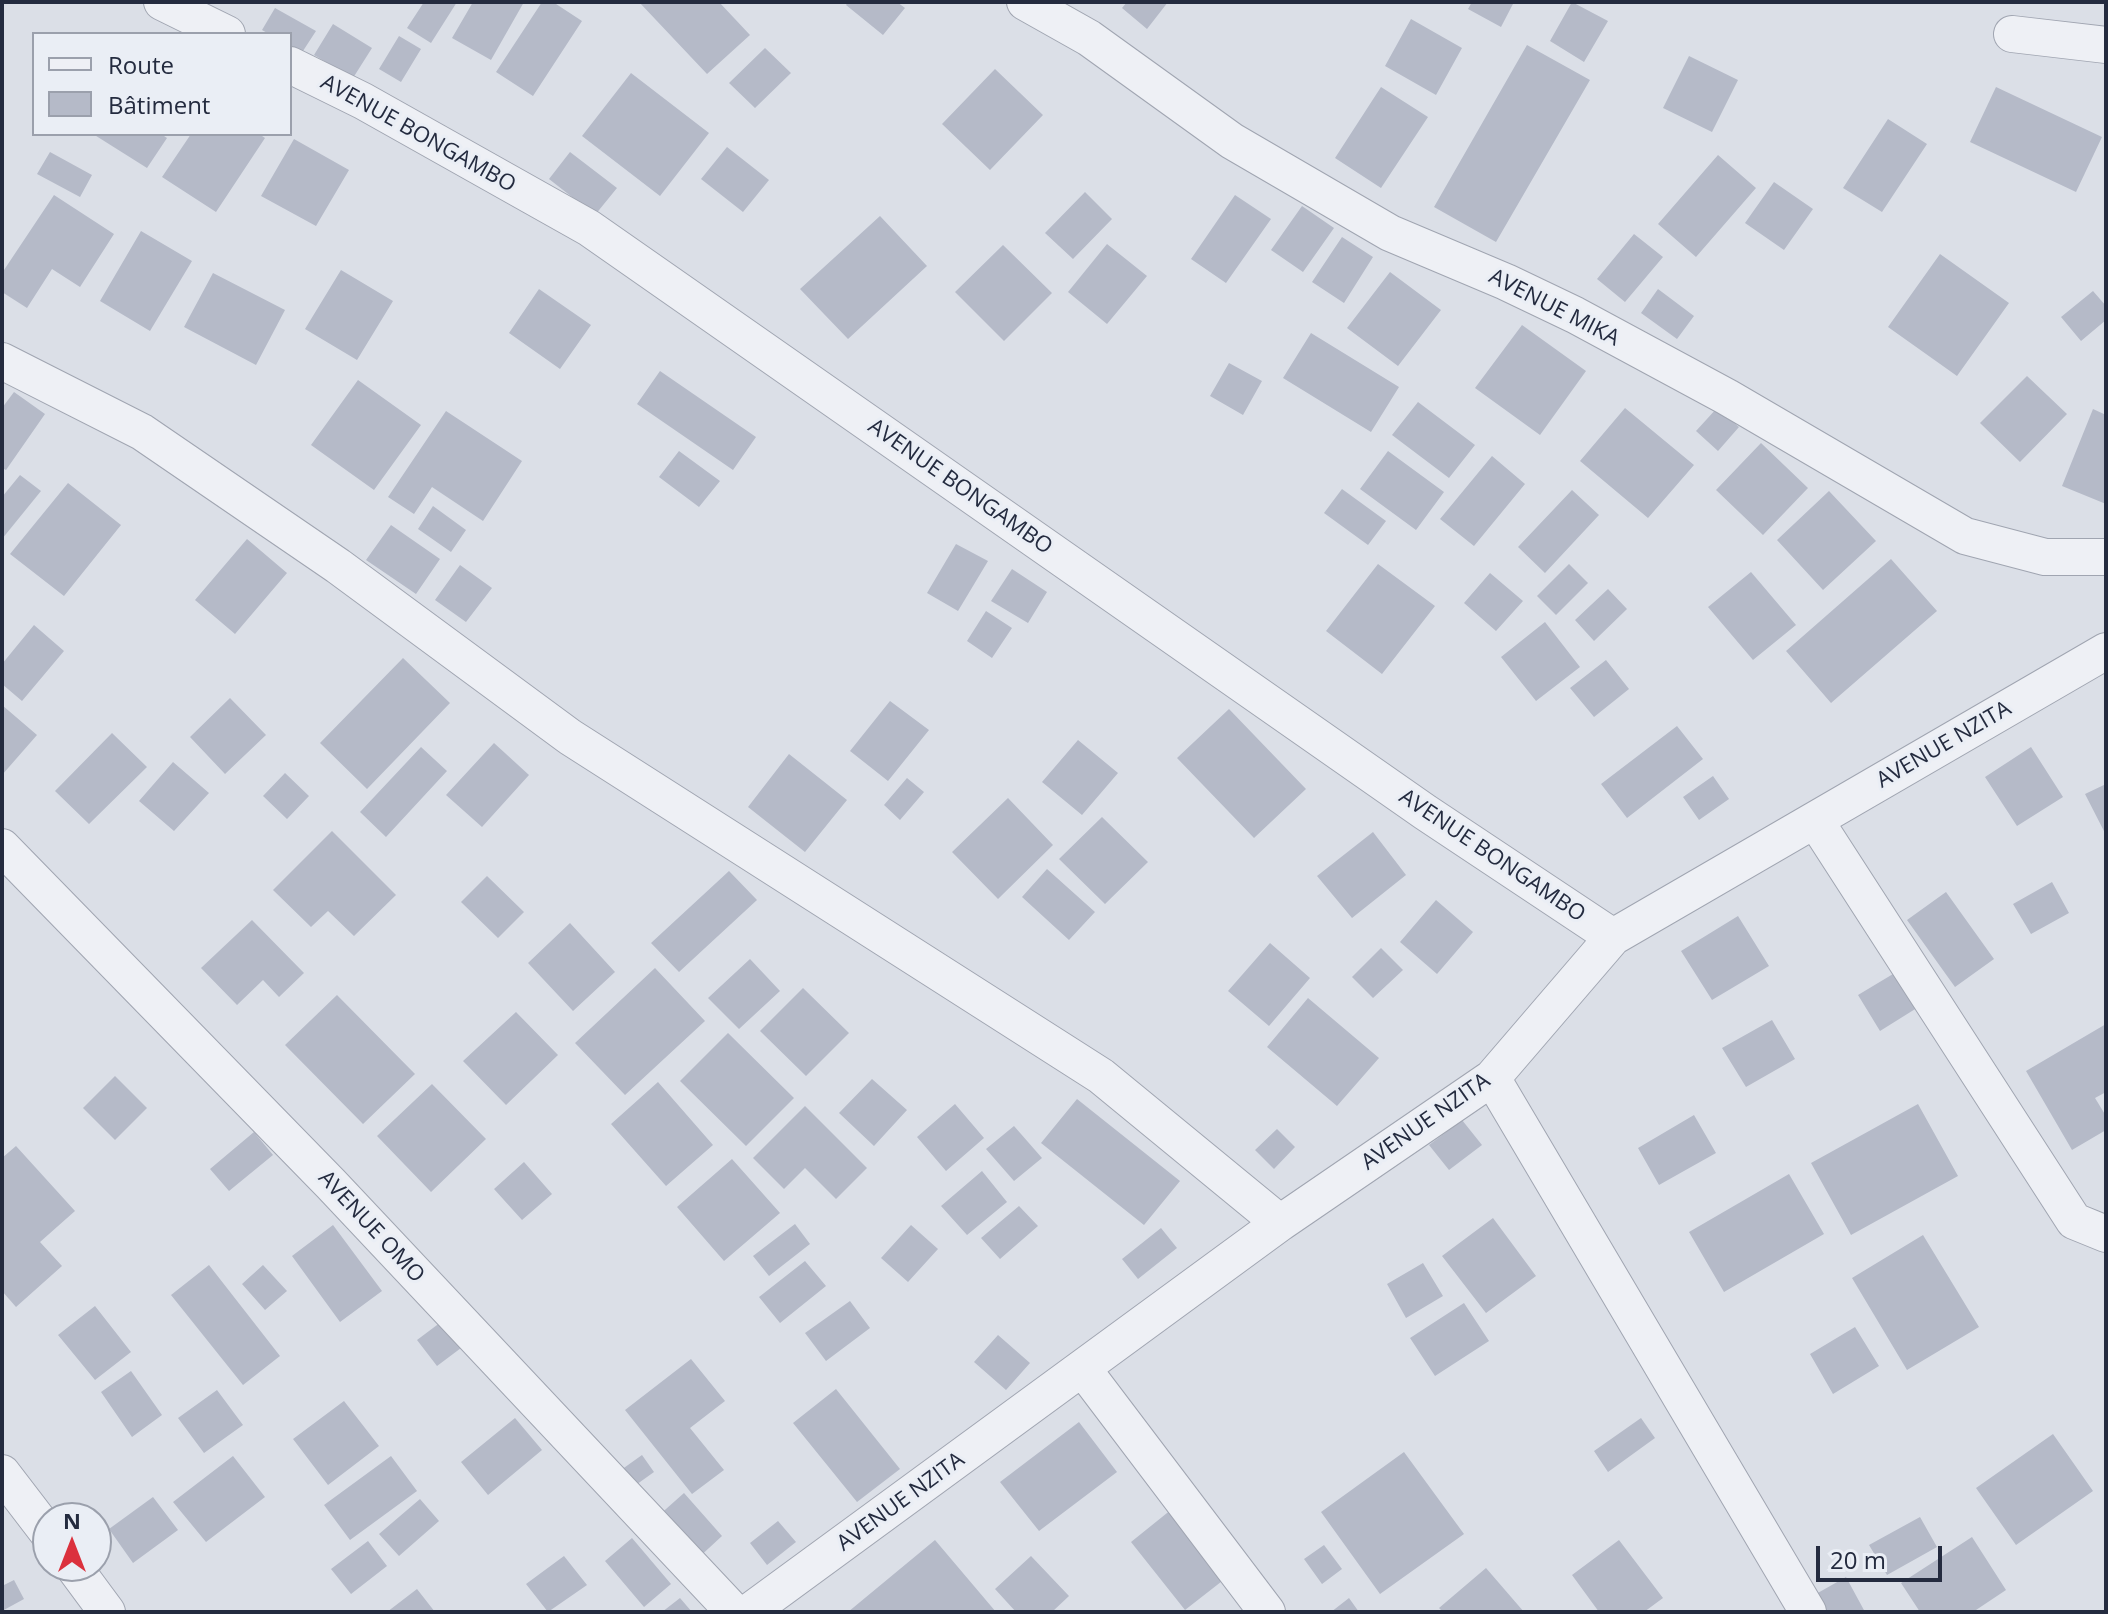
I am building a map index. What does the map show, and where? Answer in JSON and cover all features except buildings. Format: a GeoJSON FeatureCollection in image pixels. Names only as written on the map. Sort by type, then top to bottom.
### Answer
{"type":"FeatureCollection","features":[{"type":"Feature","properties":{"kind":"street"},"geometry":{"type":"LineString","coordinates":[[162,2],[223,32]]}},
{"type":"Feature","properties":{"kind":"street","name":"AVENUE MIKA"},"geometry":{"type":"LineString","coordinates":[[1025,2],[1089,38],[1232,141],[1390,233],[1575,315],[1727,397],[1965,536],[2045,557],[2106,557]]}},
{"type":"Feature","properties":{"kind":"street"},"geometry":{"type":"LineString","coordinates":[[2012,34],[2106,45]]}},
{"type":"Feature","properties":{"kind":"street","name":"AVENUE BONGAMBO"},"geometry":{"type":"LineString","coordinates":[[292,66],[363,101],[589,228],[1425,812],[1613,937]]}},
{"type":"Feature","properties":{"kind":"street"},"geometry":{"type":"LineString","coordinates":[[2,361],[142,432],[338,566],[570,737],[1101,1076],[1280,1223]]}},
{"type":"Feature","properties":{"kind":"street","name":"AVENUE NZITA"},"geometry":{"type":"LineString","coordinates":[[749,1612],[1280,1223],[1492,1078],[1613,937],[2106,651]]}},
{"type":"Feature","properties":{"kind":"street"},"geometry":{"type":"LineString","coordinates":[[1815,820],[2074,1221],[2106,1234]]}},
{"type":"Feature","properties":{"kind":"street","name":"AVENUE OMO"},"geometry":{"type":"LineString","coordinates":[[2,847],[342,1196],[734,1612]]}},
{"type":"Feature","properties":{"kind":"street"},"geometry":{"type":"LineString","coordinates":[[1492,1078],[1808,1612]]}},
{"type":"Feature","properties":{"kind":"street"},"geometry":{"type":"LineString","coordinates":[[1083,1369],[1267,1612]]}},
{"type":"Feature","properties":{"kind":"street"},"geometry":{"type":"LineString","coordinates":[[2,1473],[32,1512]]}},
{"type":"Feature","properties":{"kind":"street"},"geometry":{"type":"LineString","coordinates":[[85,1582],[107,1612]]}}]}
